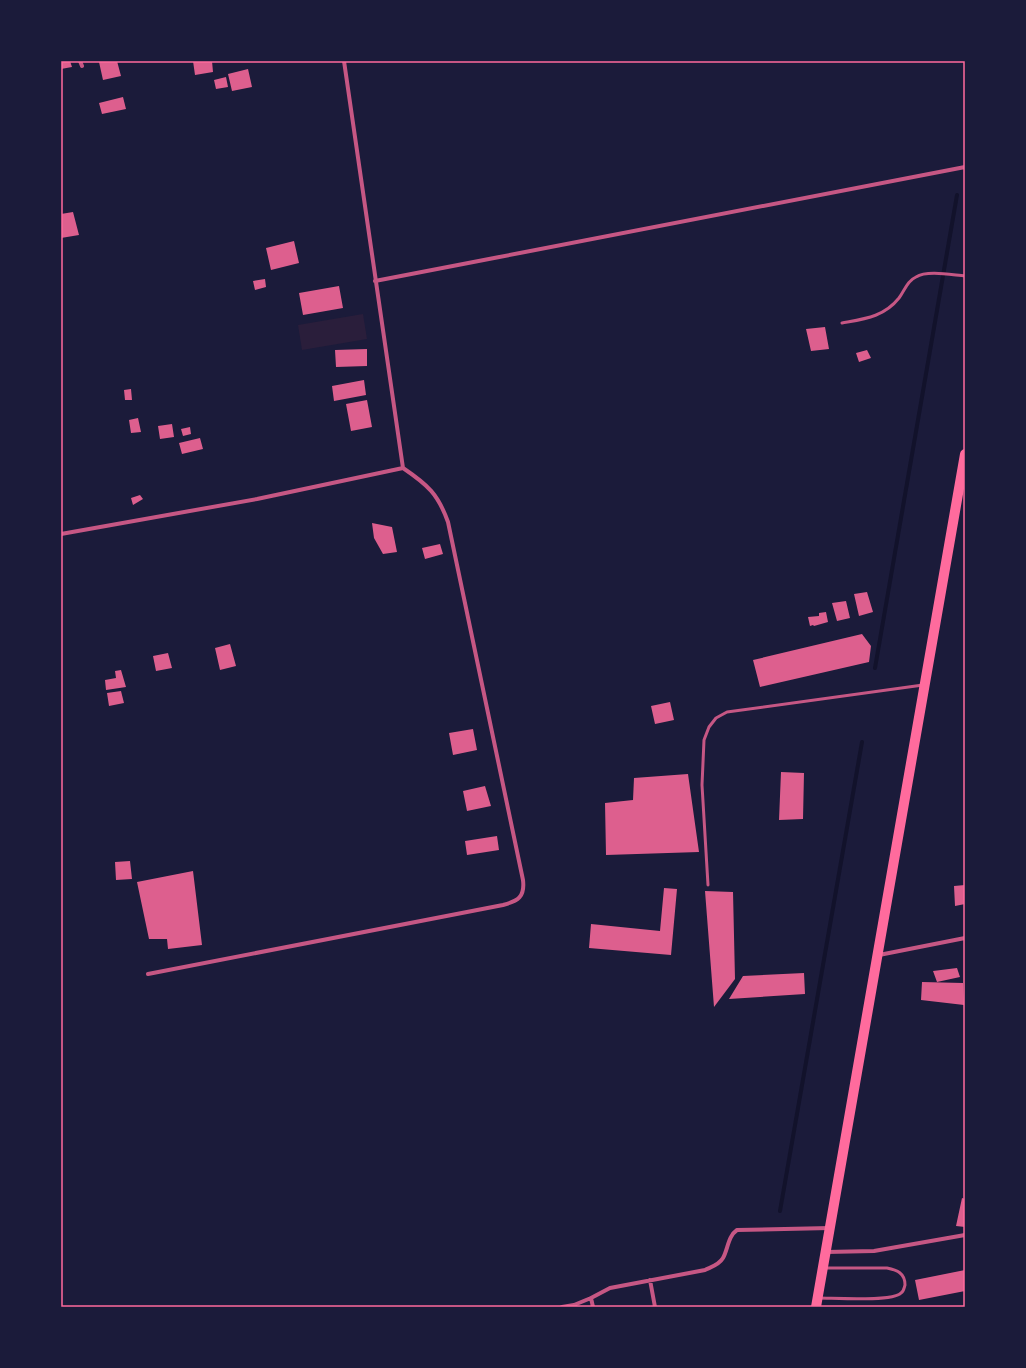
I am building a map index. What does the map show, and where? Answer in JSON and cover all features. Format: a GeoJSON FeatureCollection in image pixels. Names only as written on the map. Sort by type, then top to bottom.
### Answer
{"type":"FeatureCollection","features":[{"type":"Feature","properties":{"kind":"main road"},"geometry":{"type":"LineString","coordinates":[[817,1302],[965,454]]}},
{"type":"Feature","properties":{"kind":"street"},"geometry":{"type":"LineString","coordinates":[[80,61],[82,66]]}},
{"type":"Feature","properties":{"kind":"street"},"geometry":{"type":"LineString","coordinates":[[344,61],[403,468]]}},
{"type":"Feature","properties":{"kind":"street"},"geometry":{"type":"LineString","coordinates":[[375,281],[965,167]]}},
{"type":"Feature","properties":{"kind":"street"},"geometry":{"type":"LineString","coordinates":[[61,534],[257,499],[403,468],[420,479],[434,493],[443,508],[448,522],[523,880],[522,894],[518,900],[503,905],[148,974]]}},
{"type":"Feature","properties":{"kind":"street"},"geometry":{"type":"LineString","coordinates":[[878,955],[965,938]]}},
{"type":"Feature","properties":{"kind":"street"},"geometry":{"type":"LineString","coordinates":[[562,1307],[574,1305],[592,1298],[610,1288],[705,1270],[717,1264],[723,1258],[734,1232],[737,1230],[830,1228]]}},
{"type":"Feature","properties":{"kind":"street"},"geometry":{"type":"LineString","coordinates":[[826,1252],[874,1251],[965,1235]]}},
{"type":"Feature","properties":{"kind":"street"},"geometry":{"type":"LineString","coordinates":[[650,1280],[655,1307]]}},
{"type":"Feature","properties":{"kind":"street"},"geometry":{"type":"LineString","coordinates":[[592,1298],[593,1307]]}},
{"type":"Feature","properties":{"kind":"lane"},"geometry":{"type":"LineString","coordinates":[[842,323],[880,314],[889,308],[900,297],[908,283],[917,276],[925,274],[965,276]]}},
{"type":"Feature","properties":{"kind":"lane"},"geometry":{"type":"LineString","coordinates":[[708,885],[702,785],[704,740],[709,727],[716,718],[727,712],[925,685]]}},
{"type":"Feature","properties":{"kind":"lane"},"geometry":{"type":"LineString","coordinates":[[817,1302],[890,1298],[901,1293],[904,1288],[903,1276],[900,1272],[894,1269],[823,1268]]}},
{"type":"Feature","properties":{"kind":"shaded area"},"geometry":{"type":"Polygon","coordinates":[[[363,314],[367,339],[302,350],[298,325],[363,314]]]}},
{"type":"Feature","properties":{"kind":"building"},"geometry":{"type":"Polygon","coordinates":[[[61,61],[70,61],[72,67],[61,69],[61,61]]]}},
{"type":"Feature","properties":{"kind":"building"},"geometry":{"type":"Polygon","coordinates":[[[117,61],[121,76],[103,80],[99,62],[117,61]]]}},
{"type":"Feature","properties":{"kind":"building"},"geometry":{"type":"Polygon","coordinates":[[[193,61],[212,61],[213,72],[195,75],[193,61]]]}},
{"type":"Feature","properties":{"kind":"building"},"geometry":{"type":"Polygon","coordinates":[[[248,69],[252,87],[232,91],[228,74],[248,69]]]}},
{"type":"Feature","properties":{"kind":"building"},"geometry":{"type":"Polygon","coordinates":[[[226,77],[228,87],[216,89],[214,80],[226,77]]]}},
{"type":"Feature","properties":{"kind":"building"},"geometry":{"type":"Polygon","coordinates":[[[123,97],[126,109],[102,114],[99,103],[123,97]]]}},
{"type":"Feature","properties":{"kind":"building"},"geometry":{"type":"Polygon","coordinates":[[[73,212],[79,235],[61,238],[61,214],[73,212]]]}},
{"type":"Feature","properties":{"kind":"building"},"geometry":{"type":"Polygon","coordinates":[[[294,241],[299,263],[271,270],[266,248],[294,241]]]}},
{"type":"Feature","properties":{"kind":"building"},"geometry":{"type":"Polygon","coordinates":[[[265,279],[266,287],[255,290],[253,281],[265,279]]]}},
{"type":"Feature","properties":{"kind":"building"},"geometry":{"type":"Polygon","coordinates":[[[339,286],[343,308],[303,315],[299,293],[339,286]]]}},
{"type":"Feature","properties":{"kind":"building"},"geometry":{"type":"Polygon","coordinates":[[[825,327],[829,349],[811,351],[806,329],[825,327]]]}},
{"type":"Feature","properties":{"kind":"building"},"geometry":{"type":"Polygon","coordinates":[[[367,349],[367,366],[336,367],[335,350],[367,349]]]}},
{"type":"Feature","properties":{"kind":"building"},"geometry":{"type":"Polygon","coordinates":[[[867,350],[871,358],[859,362],[856,353],[867,350]]]}},
{"type":"Feature","properties":{"kind":"building"},"geometry":{"type":"Polygon","coordinates":[[[364,380],[366,395],[334,401],[332,386],[364,380]]]}},
{"type":"Feature","properties":{"kind":"building"},"geometry":{"type":"Polygon","coordinates":[[[131,389],[132,400],[125,400],[124,390],[131,389]]]}},
{"type":"Feature","properties":{"kind":"building"},"geometry":{"type":"Polygon","coordinates":[[[367,400],[372,427],[351,431],[346,404],[367,400]]]}},
{"type":"Feature","properties":{"kind":"building"},"geometry":{"type":"Polygon","coordinates":[[[138,418],[141,432],[131,433],[129,420],[138,418]]]}},
{"type":"Feature","properties":{"kind":"building"},"geometry":{"type":"Polygon","coordinates":[[[172,424],[174,437],[160,439],[158,426],[172,424]]]}},
{"type":"Feature","properties":{"kind":"building"},"geometry":{"type":"Polygon","coordinates":[[[190,427],[191,434],[183,436],[181,429],[190,427]]]}},
{"type":"Feature","properties":{"kind":"building"},"geometry":{"type":"Polygon","coordinates":[[[200,438],[203,449],[182,454],[179,443],[200,438]]]}},
{"type":"Feature","properties":{"kind":"building"},"geometry":{"type":"Polygon","coordinates":[[[140,495],[143,499],[133,505],[131,498],[140,495]]]}},
{"type":"Feature","properties":{"kind":"building"},"geometry":{"type":"Polygon","coordinates":[[[372,523],[392,527],[397,552],[383,554],[374,538],[372,523]]]}},
{"type":"Feature","properties":{"kind":"building"},"geometry":{"type":"Polygon","coordinates":[[[440,544],[443,554],[425,559],[422,548],[440,544]]]}},
{"type":"Feature","properties":{"kind":"building"},"geometry":{"type":"Polygon","coordinates":[[[867,592],[873,612],[859,616],[854,594],[867,592]]]}},
{"type":"Feature","properties":{"kind":"building"},"geometry":{"type":"Polygon","coordinates":[[[846,601],[850,618],[837,621],[832,603],[846,601]]]}},
{"type":"Feature","properties":{"kind":"building"},"geometry":{"type":"Polygon","coordinates":[[[826,612],[828,622],[810,626],[808,617],[819,616],[819,613],[826,612]]]}},
{"type":"Feature","properties":{"kind":"building"},"geometry":{"type":"Polygon","coordinates":[[[862,634],[871,646],[869,662],[760,687],[753,660],[862,634]]]}},
{"type":"Feature","properties":{"kind":"building"},"geometry":{"type":"Polygon","coordinates":[[[230,644],[236,666],[220,670],[215,648],[230,644]]]}},
{"type":"Feature","properties":{"kind":"building"},"geometry":{"type":"Polygon","coordinates":[[[168,653],[172,668],[156,671],[153,656],[168,653]]]}},
{"type":"Feature","properties":{"kind":"building"},"geometry":{"type":"Polygon","coordinates":[[[121,670],[126,687],[106,690],[105,680],[116,678],[115,671],[121,670]]]}},
{"type":"Feature","properties":{"kind":"building"},"geometry":{"type":"Polygon","coordinates":[[[121,691],[124,703],[109,706],[107,693],[121,691]]]}},
{"type":"Feature","properties":{"kind":"building"},"geometry":{"type":"Polygon","coordinates":[[[670,702],[674,720],[655,724],[651,706],[670,702]]]}},
{"type":"Feature","properties":{"kind":"building"},"geometry":{"type":"Polygon","coordinates":[[[473,729],[477,750],[453,755],[449,733],[473,729]]]}},
{"type":"Feature","properties":{"kind":"building"},"geometry":{"type":"Polygon","coordinates":[[[781,772],[804,773],[803,819],[779,820],[781,772]]]}},
{"type":"Feature","properties":{"kind":"building"},"geometry":{"type":"Polygon","coordinates":[[[688,774],[699,852],[606,855],[605,803],[633,800],[634,778],[688,774]]]}},
{"type":"Feature","properties":{"kind":"building"},"geometry":{"type":"Polygon","coordinates":[[[485,786],[491,806],[467,811],[463,791],[485,786]]]}},
{"type":"Feature","properties":{"kind":"building"},"geometry":{"type":"Polygon","coordinates":[[[497,836],[499,850],[467,855],[465,841],[497,836]]]}},
{"type":"Feature","properties":{"kind":"building"},"geometry":{"type":"Polygon","coordinates":[[[130,861],[132,879],[116,880],[115,862],[130,861]]]}},
{"type":"Feature","properties":{"kind":"building"},"geometry":{"type":"Polygon","coordinates":[[[193,871],[202,945],[168,949],[167,939],[149,939],[137,882],[193,871]]]}},
{"type":"Feature","properties":{"kind":"building"},"geometry":{"type":"Polygon","coordinates":[[[965,885],[965,904],[955,906],[954,886],[965,885]]]}},
{"type":"Feature","properties":{"kind":"building"},"geometry":{"type":"Polygon","coordinates":[[[664,888],[677,889],[671,955],[589,948],[591,924],[660,931],[664,888]]]}},
{"type":"Feature","properties":{"kind":"building"},"geometry":{"type":"Polygon","coordinates":[[[705,891],[733,892],[735,979],[714,1007],[705,891]]]}},
{"type":"Feature","properties":{"kind":"building"},"geometry":{"type":"Polygon","coordinates":[[[957,968],[960,977],[937,982],[933,971],[957,968]]]}},
{"type":"Feature","properties":{"kind":"building"},"geometry":{"type":"Polygon","coordinates":[[[804,973],[805,994],[729,999],[743,976],[804,973]]]}},
{"type":"Feature","properties":{"kind":"building"},"geometry":{"type":"Polygon","coordinates":[[[922,982],[963,983],[964,1005],[921,1000],[922,982]]]}},
{"type":"Feature","properties":{"kind":"building"},"geometry":{"type":"Polygon","coordinates":[[[962,1198],[965,1199],[965,1227],[956,1226],[962,1198]]]}},
{"type":"Feature","properties":{"kind":"building"},"geometry":{"type":"Polygon","coordinates":[[[965,1270],[965,1291],[919,1300],[915,1280],[965,1270]]]}},
{"type":"Feature","properties":{"kind":"waterway"},"geometry":{"type":"LineString","coordinates":[[875,668],[957,195]]}},
{"type":"Feature","properties":{"kind":"waterway"},"geometry":{"type":"LineString","coordinates":[[780,1211],[862,742]]}}]}
